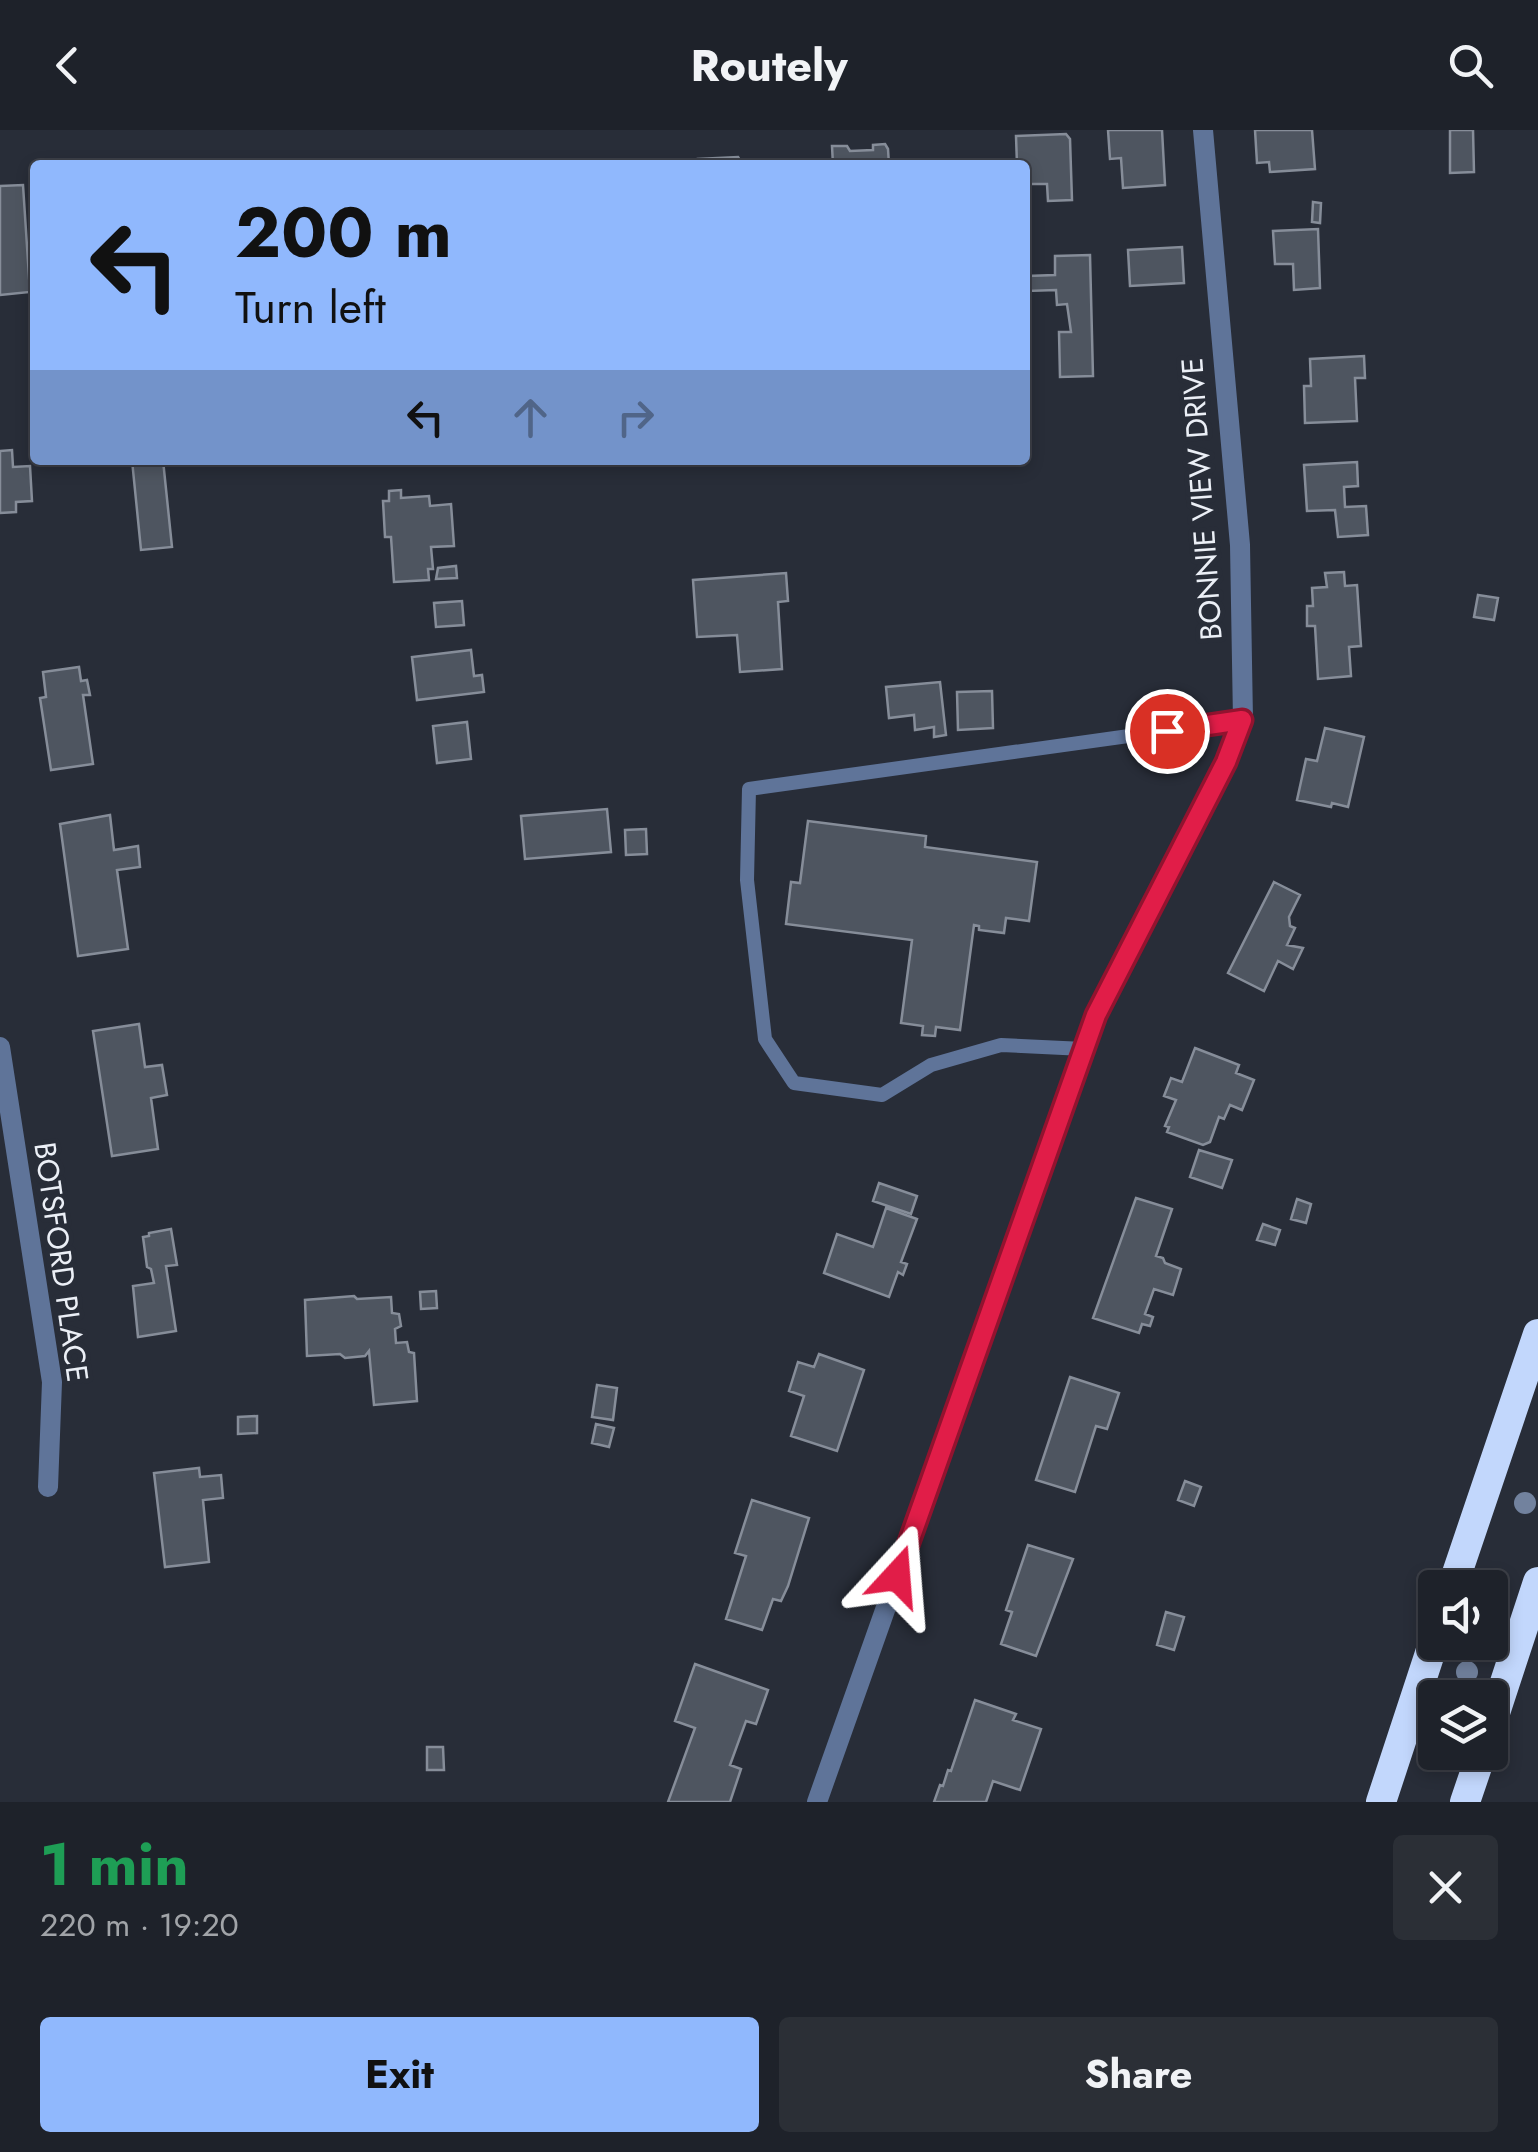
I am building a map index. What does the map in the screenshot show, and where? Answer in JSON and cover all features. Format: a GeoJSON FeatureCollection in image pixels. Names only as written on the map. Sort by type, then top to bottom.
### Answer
{"type":"FeatureCollection","features":[{"type":"Feature","properties":{"kind":"highway"},"geometry":{"type":"LineString","coordinates":[[1458,1570],[1538,1334]]}},
{"type":"Feature","properties":{"kind":"highway"},"geometry":{"type":"LineString","coordinates":[[1506,1680],[1538,1582]]}},
{"type":"Feature","properties":{"kind":"highway"},"geometry":{"type":"LineString","coordinates":[[1381,1802],[1428,1660]]}},
{"type":"Feature","properties":{"kind":"highway"},"geometry":{"type":"LineString","coordinates":[[1466,1802],[1476,1770]]}},
{"type":"Feature","properties":{"kind":"street","name":"BONNIE VIEW DRIVE"},"geometry":{"type":"LineString","coordinates":[[817,1802],[1096,1015],[1226,762],[1242,720],[1240,545],[1203,130]]}},
{"type":"Feature","properties":{"kind":"street","name":"BOTSFORD PLACE"},"geometry":{"type":"LineString","coordinates":[[0,1047],[52,1382],[48,1486]]}},
{"type":"Feature","properties":{"kind":"lane"},"geometry":{"type":"LineString","coordinates":[[1084,1049],[1001,1045],[931,1066],[882,1095],[794,1083],[765,1039],[747,880],[750,789],[1242,720]]}},
{"type":"Feature","properties":{"kind":"building"},"geometry":{"type":"Polygon","coordinates":[[[1108,130],[1162,130],[1165,185],[1123,188],[1121,158],[1110,159],[1108,130]]]}},
{"type":"Feature","properties":{"kind":"building"},"geometry":{"type":"Polygon","coordinates":[[[1255,130],[1312,130],[1315,169],[1270,172],[1269,162],[1257,163],[1255,130]]]}},
{"type":"Feature","properties":{"kind":"building"},"geometry":{"type":"Polygon","coordinates":[[[1450,130],[1473,130],[1474,172],[1450,173],[1450,130]]]}},
{"type":"Feature","properties":{"kind":"building"},"geometry":{"type":"Polygon","coordinates":[[[1066,134],[1070,139],[1072,200],[1048,201],[1047,184],[1030,184],[1030,160],[1017,160],[1016,136],[1066,134]]]}},
{"type":"Feature","properties":{"kind":"building"},"geometry":{"type":"Polygon","coordinates":[[[885,144],[889,160],[833,160],[832,146],[847,146],[850,151],[873,150],[873,145],[885,144]]]}},
{"type":"Feature","properties":{"kind":"building"},"geometry":{"type":"Polygon","coordinates":[[[738,157],[740,160],[698,160],[738,157]]]}},
{"type":"Feature","properties":{"kind":"building"},"geometry":{"type":"Polygon","coordinates":[[[23,185],[30,292],[0,295],[0,186],[23,185]]]}},
{"type":"Feature","properties":{"kind":"building"},"geometry":{"type":"Polygon","coordinates":[[[1313,202],[1321,203],[1320,223],[1312,222],[1313,202]]]}},
{"type":"Feature","properties":{"kind":"building"},"geometry":{"type":"Polygon","coordinates":[[[1318,229],[1320,288],[1294,290],[1293,264],[1275,264],[1273,231],[1318,229]]]}},
{"type":"Feature","properties":{"kind":"building"},"geometry":{"type":"Polygon","coordinates":[[[1182,247],[1184,283],[1130,286],[1128,250],[1182,247]]]}},
{"type":"Feature","properties":{"kind":"building"},"geometry":{"type":"Polygon","coordinates":[[[1090,255],[1093,376],[1060,377],[1059,332],[1071,332],[1067,304],[1057,305],[1056,290],[1030,291],[1030,276],[1055,275],[1055,256],[1090,255]]]}},
{"type":"Feature","properties":{"kind":"building"},"geometry":{"type":"Polygon","coordinates":[[[1364,356],[1365,378],[1355,378],[1357,421],[1305,423],[1304,386],[1311,386],[1310,359],[1364,356]]]}},
{"type":"Feature","properties":{"kind":"building"},"geometry":{"type":"Polygon","coordinates":[[[12,450],[13,467],[30,466],[32,501],[16,502],[16,512],[0,513],[0,451],[12,450]]]}},
{"type":"Feature","properties":{"kind":"building"},"geometry":{"type":"Polygon","coordinates":[[[1357,462],[1358,486],[1344,487],[1345,507],[1366,506],[1368,535],[1338,537],[1335,510],[1307,511],[1304,465],[1357,462]]]}},
{"type":"Feature","properties":{"kind":"building"},"geometry":{"type":"Polygon","coordinates":[[[132,465],[164,465],[172,547],[141,550],[132,465]]]}},
{"type":"Feature","properties":{"kind":"building"},"geometry":{"type":"Polygon","coordinates":[[[401,490],[401,498],[429,496],[430,506],[451,504],[454,546],[431,547],[433,569],[428,569],[429,580],[394,582],[391,537],[385,537],[383,501],[389,501],[389,491],[401,490]]]}},
{"type":"Feature","properties":{"kind":"building"},"geometry":{"type":"Polygon","coordinates":[[[456,566],[457,578],[436,579],[438,568],[456,566]]]}},
{"type":"Feature","properties":{"kind":"building"},"geometry":{"type":"Polygon","coordinates":[[[1344,572],[1345,586],[1357,585],[1361,646],[1349,647],[1351,676],[1318,679],[1315,626],[1307,626],[1307,606],[1313,606],[1312,588],[1327,587],[1325,573],[1344,572]]]}},
{"type":"Feature","properties":{"kind":"building"},"geometry":{"type":"Polygon","coordinates":[[[786,573],[788,601],[778,602],[782,669],[740,672],[737,635],[697,637],[693,580],[786,573]]]}},
{"type":"Feature","properties":{"kind":"building"},"geometry":{"type":"Polygon","coordinates":[[[1478,595],[1498,598],[1494,620],[1474,617],[1478,595]]]}},
{"type":"Feature","properties":{"kind":"building"},"geometry":{"type":"Polygon","coordinates":[[[462,601],[464,625],[436,627],[434,603],[462,601]]]}},
{"type":"Feature","properties":{"kind":"building"},"geometry":{"type":"Polygon","coordinates":[[[471,650],[474,676],[482,675],[484,692],[417,700],[412,657],[471,650]]]}},
{"type":"Feature","properties":{"kind":"building"},"geometry":{"type":"Polygon","coordinates":[[[79,667],[81,681],[87,680],[90,695],[83,695],[93,764],[51,770],[40,698],[46,697],[43,672],[79,667]]]}},
{"type":"Feature","properties":{"kind":"building"},"geometry":{"type":"Polygon","coordinates":[[[940,682],[946,735],[934,737],[934,727],[915,730],[914,715],[889,718],[886,687],[940,682]]]}},
{"type":"Feature","properties":{"kind":"building"},"geometry":{"type":"Polygon","coordinates":[[[992,691],[993,728],[958,730],[957,692],[992,691]]]}},
{"type":"Feature","properties":{"kind":"building"},"geometry":{"type":"Polygon","coordinates":[[[467,722],[471,759],[437,763],[433,726],[467,722]]]}},
{"type":"Feature","properties":{"kind":"building"},"geometry":{"type":"Polygon","coordinates":[[[1325,728],[1364,737],[1348,807],[1297,800],[1306,759],[1317,761],[1325,728]]]}},
{"type":"Feature","properties":{"kind":"building"},"geometry":{"type":"Polygon","coordinates":[[[607,809],[611,852],[525,859],[521,816],[607,809]]]}},
{"type":"Feature","properties":{"kind":"building"},"geometry":{"type":"Polygon","coordinates":[[[110,815],[114,850],[138,846],[140,867],[117,870],[128,949],[78,956],[60,824],[110,815]]]}},
{"type":"Feature","properties":{"kind":"building"},"geometry":{"type":"Polygon","coordinates":[[[808,821],[926,836],[925,847],[1037,862],[1029,921],[1006,918],[1004,933],[979,930],[974,925],[960,1030],[936,1027],[935,1036],[922,1035],[923,1026],[901,1023],[912,940],[786,924],[791,882],[800,883],[808,821]]]}},
{"type":"Feature","properties":{"kind":"building"},"geometry":{"type":"Polygon","coordinates":[[[646,829],[647,854],[626,855],[625,830],[646,829]]]}},
{"type":"Feature","properties":{"kind":"building"},"geometry":{"type":"Polygon","coordinates":[[[1274,882],[1300,895],[1289,917],[1290,926],[1295,928],[1287,945],[1303,948],[1293,969],[1278,961],[1264,991],[1228,973],[1274,882]]]}},
{"type":"Feature","properties":{"kind":"building"},"geometry":{"type":"Polygon","coordinates":[[[139,1024],[145,1067],[162,1065],[167,1095],[151,1098],[158,1149],[112,1156],[93,1031],[139,1024]]]}},
{"type":"Feature","properties":{"kind":"building"},"geometry":{"type":"Polygon","coordinates":[[[1195,1048],[1239,1065],[1236,1073],[1254,1080],[1242,1110],[1230,1105],[1224,1119],[1219,1117],[1210,1142],[1203,1145],[1167,1132],[1169,1127],[1165,1126],[1176,1100],[1164,1096],[1171,1078],[1182,1082],[1195,1048]]]}},
{"type":"Feature","properties":{"kind":"building"},"geometry":{"type":"Polygon","coordinates":[[[1199,1150],[1232,1160],[1222,1188],[1190,1177],[1199,1150]]]}},
{"type":"Feature","properties":{"kind":"building"},"geometry":{"type":"Polygon","coordinates":[[[879,1183],[917,1196],[911,1214],[873,1201],[879,1183]]]}},
{"type":"Feature","properties":{"kind":"building"},"geometry":{"type":"Polygon","coordinates":[[[1136,1198],[1172,1209],[1156,1256],[1181,1269],[1173,1295],[1154,1289],[1145,1314],[1153,1317],[1150,1326],[1142,1324],[1139,1333],[1093,1318],[1136,1198]]]}},
{"type":"Feature","properties":{"kind":"building"},"geometry":{"type":"Polygon","coordinates":[[[1297,1199],[1311,1204],[1306,1223],[1291,1219],[1297,1199]]]}},
{"type":"Feature","properties":{"kind":"building"},"geometry":{"type":"Polygon","coordinates":[[[886,1208],[917,1219],[901,1262],[907,1264],[903,1275],[898,1272],[889,1297],[824,1273],[837,1234],[873,1247],[886,1208]]]}},
{"type":"Feature","properties":{"kind":"building"},"geometry":{"type":"Polygon","coordinates":[[[1263,1224],[1280,1230],[1275,1245],[1257,1240],[1263,1224]]]}},
{"type":"Feature","properties":{"kind":"building"},"geometry":{"type":"Polygon","coordinates":[[[171,1229],[177,1265],[166,1266],[176,1331],[138,1337],[133,1286],[154,1283],[147,1267],[143,1237],[171,1229]]]}},
{"type":"Feature","properties":{"kind":"building"},"geometry":{"type":"Polygon","coordinates":[[[436,1291],[437,1308],[421,1309],[420,1292],[436,1291]]]}},
{"type":"Feature","properties":{"kind":"building"},"geometry":{"type":"Polygon","coordinates":[[[391,1297],[392,1313],[399,1314],[401,1326],[395,1329],[396,1343],[407,1342],[409,1352],[414,1353],[417,1401],[374,1405],[369,1351],[365,1356],[345,1358],[340,1354],[307,1356],[305,1300],[391,1297]]]}},
{"type":"Feature","properties":{"kind":"building"},"geometry":{"type":"Polygon","coordinates":[[[819,1354],[864,1370],[837,1451],[791,1436],[804,1396],[789,1391],[798,1362],[814,1367],[819,1354]]]}},
{"type":"Feature","properties":{"kind":"building"},"geometry":{"type":"Polygon","coordinates":[[[1070,1377],[1119,1393],[1107,1429],[1096,1426],[1075,1492],[1036,1480],[1070,1377]]]}},
{"type":"Feature","properties":{"kind":"building"},"geometry":{"type":"Polygon","coordinates":[[[597,1385],[617,1388],[613,1420],[592,1417],[597,1385]]]}},
{"type":"Feature","properties":{"kind":"building"},"geometry":{"type":"Polygon","coordinates":[[[257,1416],[257,1433],[238,1434],[238,1417],[257,1416]]]}},
{"type":"Feature","properties":{"kind":"building"},"geometry":{"type":"Polygon","coordinates":[[[596,1424],[614,1428],[609,1447],[592,1443],[596,1424]]]}},
{"type":"Feature","properties":{"kind":"building"},"geometry":{"type":"Polygon","coordinates":[[[199,1468],[200,1477],[221,1475],[223,1498],[203,1500],[209,1562],[165,1567],[154,1473],[199,1468]]]}},
{"type":"Feature","properties":{"kind":"building"},"geometry":{"type":"Polygon","coordinates":[[[1185,1481],[1201,1487],[1194,1506],[1178,1500],[1185,1481]]]}},
{"type":"Feature","properties":{"kind":"building"},"geometry":{"type":"Polygon","coordinates":[[[752,1500],[809,1518],[788,1586],[781,1601],[773,1599],[762,1630],[726,1619],[746,1556],[735,1553],[752,1500]]]}},
{"type":"Feature","properties":{"kind":"building"},"geometry":{"type":"Polygon","coordinates":[[[1028,1545],[1073,1559],[1036,1656],[1001,1644],[1012,1612],[1006,1610],[1028,1545]]]}},
{"type":"Feature","properties":{"kind":"building"},"geometry":{"type":"Polygon","coordinates":[[[1166,1612],[1184,1617],[1174,1650],[1157,1645],[1166,1612]]]}},
{"type":"Feature","properties":{"kind":"building"},"geometry":{"type":"Polygon","coordinates":[[[695,1664],[768,1690],[756,1724],[746,1721],[730,1765],[741,1769],[730,1802],[668,1802],[695,1728],[675,1721],[695,1664]]]}},
{"type":"Feature","properties":{"kind":"building"},"geometry":{"type":"Polygon","coordinates":[[[975,1700],[1016,1714],[1013,1720],[1041,1729],[1020,1790],[993,1781],[986,1802],[934,1802],[948,1770],[951,1771],[975,1700]]]}},
{"type":"Feature","properties":{"kind":"building"},"geometry":{"type":"Polygon","coordinates":[[[427,1747],[443,1747],[444,1770],[427,1770],[427,1747]]]}},
{"type":"Feature","properties":{"kind":"route"},"geometry":{"type":"LineString","coordinates":[[897,1576],[1096,1015],[1226,762],[1242,720],[1167,731]]}}]}
